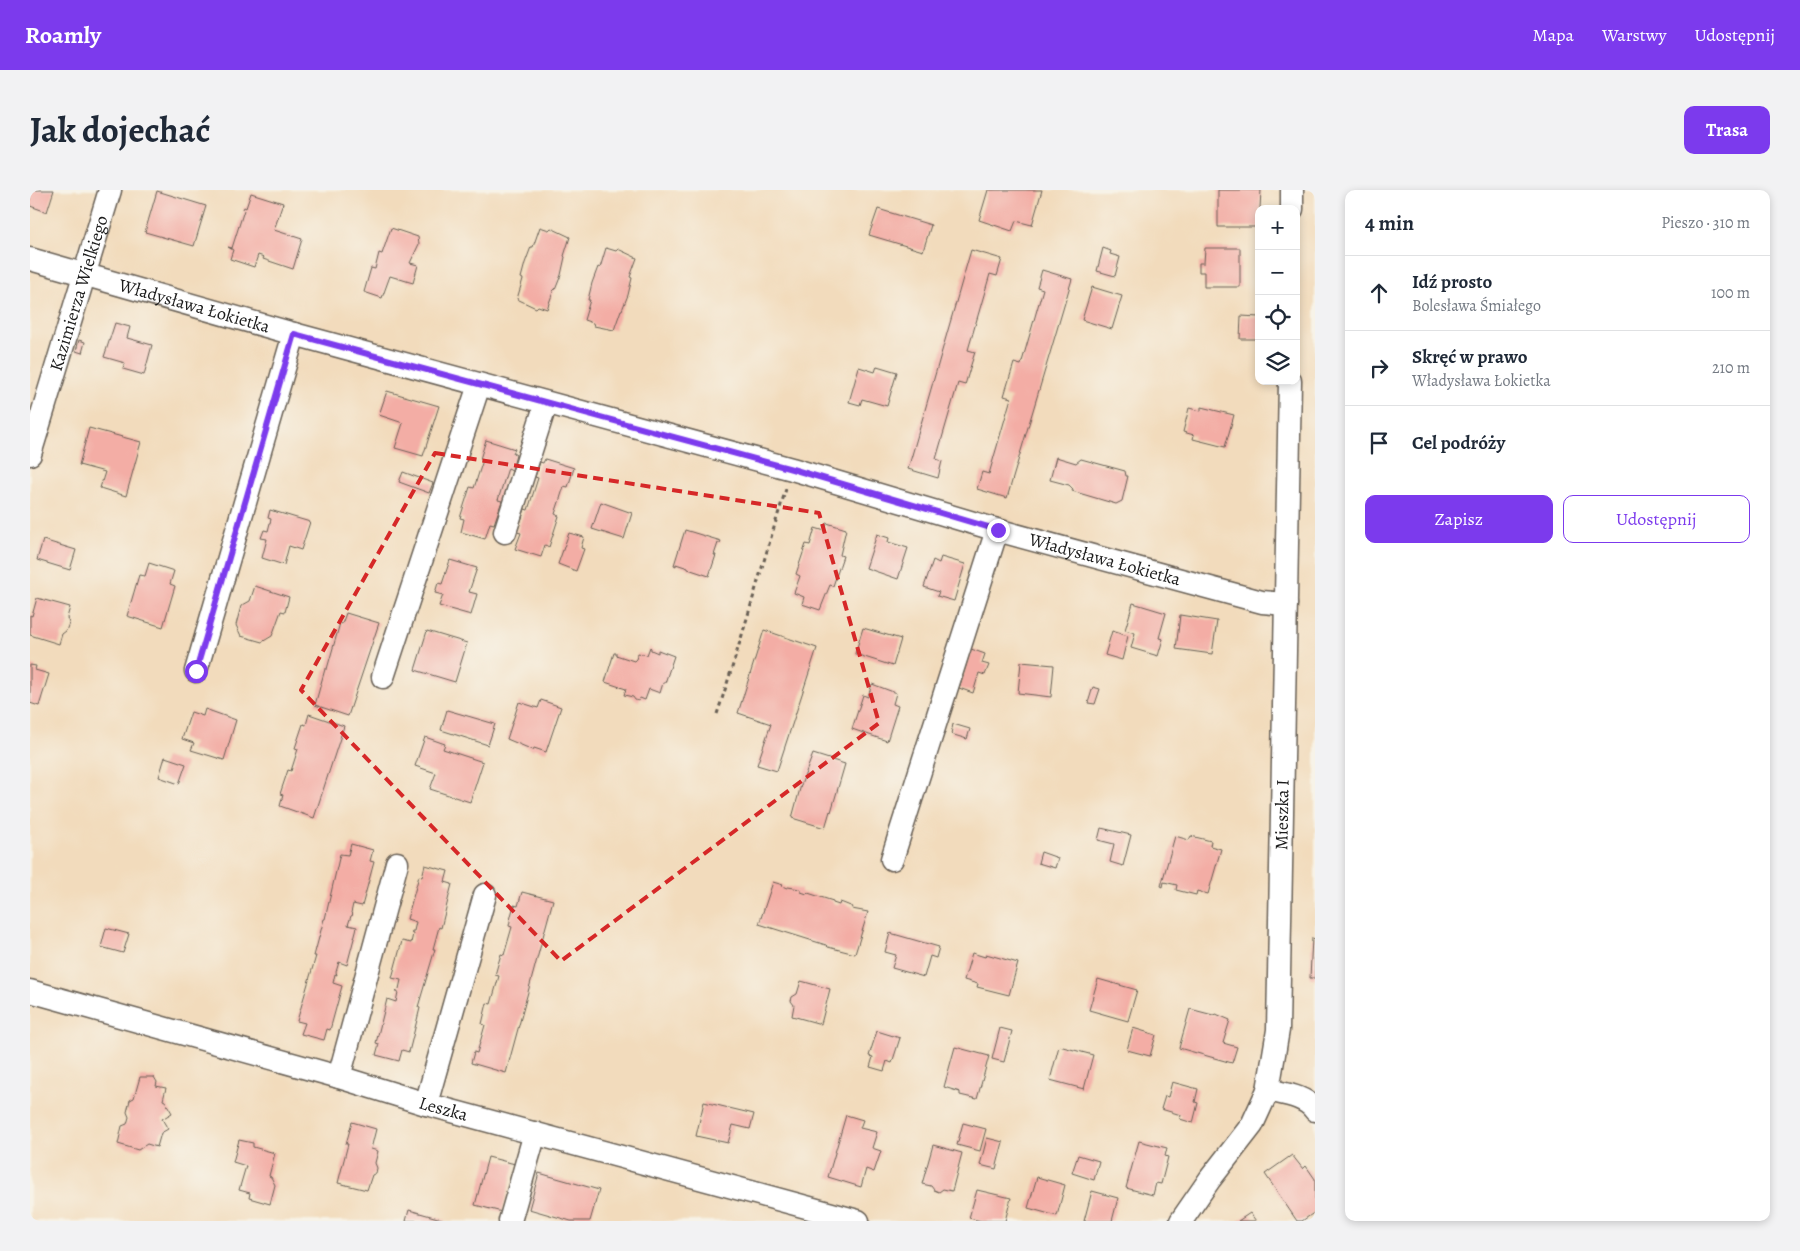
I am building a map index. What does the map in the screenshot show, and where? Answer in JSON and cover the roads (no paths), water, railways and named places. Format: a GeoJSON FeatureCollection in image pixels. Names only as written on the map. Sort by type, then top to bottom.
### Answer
{"type":"FeatureCollection","features":[{"type":"Feature","properties":{"kind":"street","name":"Kazimierza Wielkiego"},"geometry":{"type":"LineString","coordinates":[[30,454],[110,190]]}},
{"type":"Feature","properties":{"kind":"street"},"geometry":{"type":"LineString","coordinates":[[1292,190],[1292,205]]}},
{"type":"Feature","properties":{"kind":"street","name":"Władysława Łokietka"},"geometry":{"type":"LineString","coordinates":[[30,259],[479,385],[792,469],[998,530],[1262,602],[1286,604]]}},
{"type":"Feature","properties":{"kind":"street"},"geometry":{"type":"LineString","coordinates":[[196,671],[294,334]]}},
{"type":"Feature","properties":{"kind":"street"},"geometry":{"type":"LineString","coordinates":[[383,677],[479,385]]}},
{"type":"Feature","properties":{"kind":"street","name":"Mieszka I"},"geometry":{"type":"LineString","coordinates":[[1181,1221],[1210,1179],[1252,1125],[1268,1090],[1278,1030],[1290,385]]}},
{"type":"Feature","properties":{"kind":"street"},"geometry":{"type":"LineString","coordinates":[[505,532],[546,403]]}},
{"type":"Feature","properties":{"kind":"street"},"geometry":{"type":"LineString","coordinates":[[892,859],[998,530]]}},
{"type":"Feature","properties":{"kind":"street"},"geometry":{"type":"LineString","coordinates":[[340,1077],[397,863]]}},
{"type":"Feature","properties":{"kind":"street"},"geometry":{"type":"LineString","coordinates":[[426,1104],[485,894]]}},
{"type":"Feature","properties":{"kind":"street","name":"Leszka"},"geometry":{"type":"LineString","coordinates":[[30,991],[340,1077],[426,1104],[858,1221]]}},
{"type":"Feature","properties":{"kind":"street"},"geometry":{"type":"LineString","coordinates":[[1268,1090],[1295,1097],[1311,1105],[1315,1110]]}},
{"type":"Feature","properties":{"kind":"street"},"geometry":{"type":"LineString","coordinates":[[510,1221],[535,1133]]}}]}
